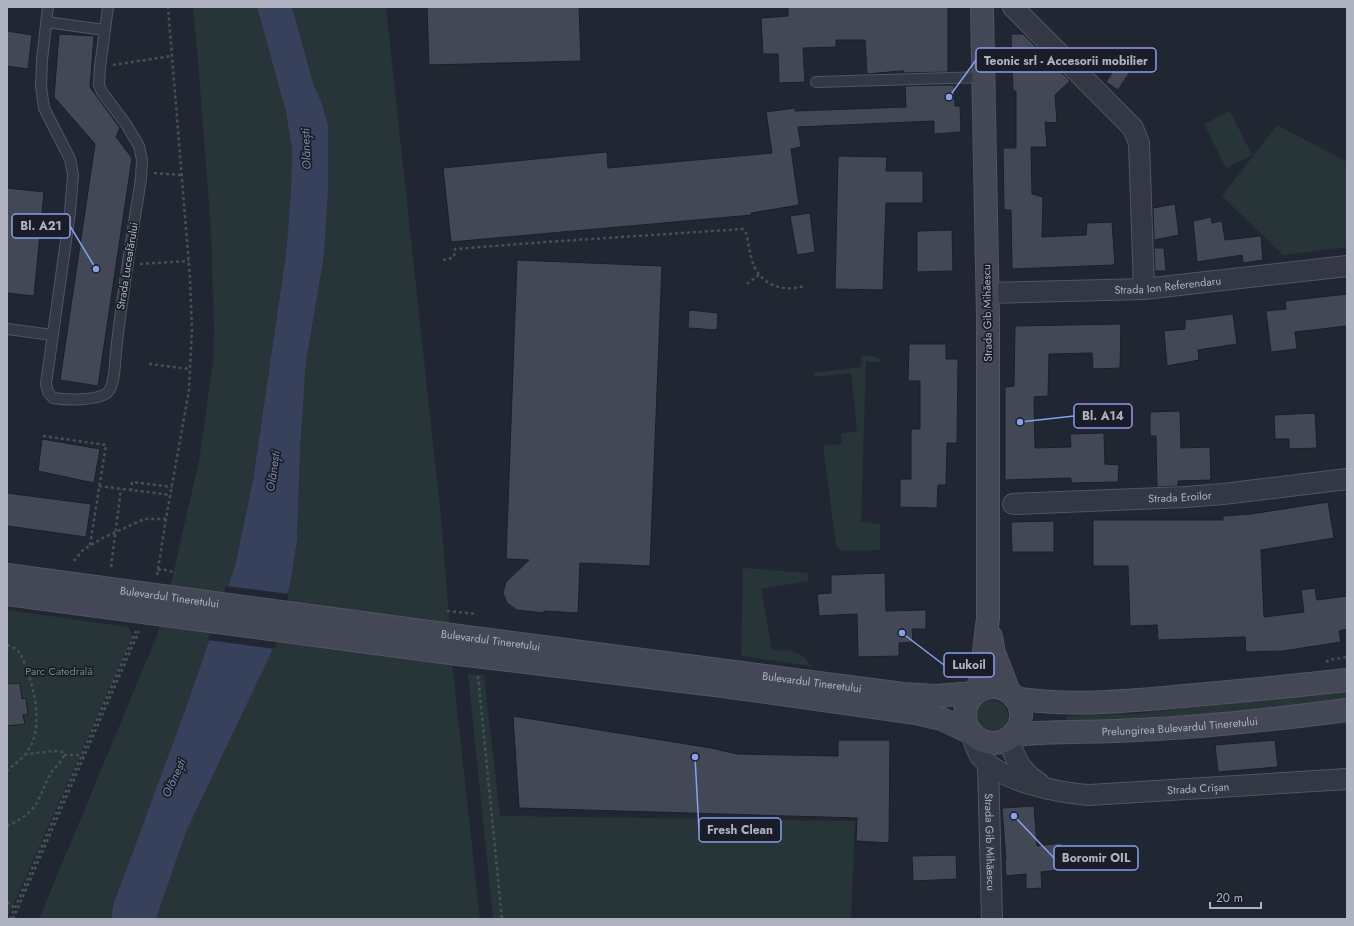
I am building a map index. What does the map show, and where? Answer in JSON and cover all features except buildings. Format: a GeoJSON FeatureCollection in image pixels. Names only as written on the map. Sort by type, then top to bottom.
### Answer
{"type":"FeatureCollection","features":[{"type":"Feature","properties":{"kind":"main road","name":"Strada Gib Mihăescu"},"geometry":{"type":"LineString","coordinates":[[977,692],[983,660],[988,618],[988,293],[982,7]]}},
{"type":"Feature","properties":{"kind":"main road","name":"Bulevardul Tineretului"},"geometry":{"type":"LineString","coordinates":[[7,575],[148,604]]}},
{"type":"Feature","properties":{"kind":"main road","name":"Bulevardul Tineretului"},"geometry":{"type":"LineString","coordinates":[[7,594],[148,604],[459,645],[903,694],[935,696],[977,692],[985,688],[994,687],[1002,688],[1012,695]]}},
{"type":"Feature","properties":{"kind":"main road","name":"Strada Gib Mihăescu"},"geometry":{"type":"LineString","coordinates":[[988,618],[994,652],[1012,695]]}},
{"type":"Feature","properties":{"kind":"main road","name":"Bulevardul Tineretului"},"geometry":{"type":"LineString","coordinates":[[459,645],[723,686],[916,713],[942,719],[971,733],[977,739],[990,743],[997,743],[1011,737]]}},
{"type":"Feature","properties":{"kind":"main road"},"geometry":{"type":"LineString","coordinates":[[1012,695],[1058,702],[1118,701],[1347,680]]}},
{"type":"Feature","properties":{"kind":"main road"},"geometry":{"type":"LineString","coordinates":[[971,733],[965,719],[965,712],[970,698],[977,692]]}},
{"type":"Feature","properties":{"kind":"main road"},"geometry":{"type":"LineString","coordinates":[[1011,737],[1018,727],[1021,717],[1020,707],[1012,695]]}},
{"type":"Feature","properties":{"kind":"main road","name":"Prelungirea Bulevardul Tineretului"},"geometry":{"type":"LineString","coordinates":[[1011,737],[1049,732],[1137,730],[1292,717],[1347,710]]}},
{"type":"Feature","properties":{"kind":"street"},"geometry":{"type":"LineString","coordinates":[[1013,7],[1134,128],[1139,143],[1144,289]]}},
{"type":"Feature","properties":{"kind":"street","name":"Strada Ion Referendaru"},"geometry":{"type":"LineString","coordinates":[[988,293],[1144,289],[1347,266]]}},
{"type":"Feature","properties":{"kind":"street","name":"Strada Eroilor"},"geometry":{"type":"LineString","coordinates":[[1013,504],[1186,497],[1347,479]]}},
{"type":"Feature","properties":{"kind":"street","name":"Strada Crișan"},"geometry":{"type":"LineString","coordinates":[[971,733],[977,750],[988,764],[1003,773],[1021,781],[1073,794],[1089,795],[1347,779]]}},
{"type":"Feature","properties":{"kind":"street","name":"Strada Crișan"},"geometry":{"type":"LineString","coordinates":[[1011,737],[1015,758],[1024,772],[1036,781],[1050,788]]}},
{"type":"Feature","properties":{"kind":"street","name":"Strada Gib Mihăescu"},"geometry":{"type":"LineString","coordinates":[[988,764],[992,919]]}},
{"type":"Feature","properties":{"kind":"lane","name":"Strada Luceafărului"},"geometry":{"type":"LineString","coordinates":[[48,7],[42,60],[41,86],[44,108],[70,159],[73,175],[70,212],[46,384],[48,392],[53,398],[61,400],[91,398],[107,393],[111,387],[115,367],[122,298],[141,179],[142,160],[139,146],[126,124],[102,92],[99,85],[104,30],[108,7]]}},
{"type":"Feature","properties":{"kind":"lane"},"geometry":{"type":"LineString","coordinates":[[47,22],[104,30]]}},
{"type":"Feature","properties":{"kind":"lane"},"geometry":{"type":"LineString","coordinates":[[816,82],[984,77]]}},
{"type":"Feature","properties":{"kind":"lane"},"geometry":{"type":"LineString","coordinates":[[7,329],[53,335]]}},
{"type":"Feature","properties":{"kind":"path"},"geometry":{"type":"LineString","coordinates":[[148,604],[171,495],[189,390],[192,328],[189,262],[168,7]]}},
{"type":"Feature","properties":{"kind":"path"},"geometry":{"type":"LineString","coordinates":[[100,67],[172,56]]}},
{"type":"Feature","properties":{"kind":"path"},"geometry":{"type":"LineString","coordinates":[[163,174],[182,175]]}},
{"type":"Feature","properties":{"kind":"path"},"geometry":{"type":"LineString","coordinates":[[443,260],[454,257],[455,249],[743,229],[746,233],[754,266],[764,280],[775,287],[786,289],[797,289],[804,286]]}},
{"type":"Feature","properties":{"kind":"path"},"geometry":{"type":"LineString","coordinates":[[128,264],[189,262]]}},
{"type":"Feature","properties":{"kind":"path"},"geometry":{"type":"LineString","coordinates":[[747,284],[760,274]]}},
{"type":"Feature","properties":{"kind":"path"},"geometry":{"type":"LineString","coordinates":[[149,364],[190,369]]}},
{"type":"Feature","properties":{"kind":"path"},"geometry":{"type":"LineString","coordinates":[[43,436],[106,445],[90,545]]}},
{"type":"Feature","properties":{"kind":"path"},"geometry":{"type":"LineString","coordinates":[[131,490],[132,482],[172,487]]}},
{"type":"Feature","properties":{"kind":"path"},"geometry":{"type":"LineString","coordinates":[[100,486],[171,495]]}},
{"type":"Feature","properties":{"kind":"path"},"geometry":{"type":"LineString","coordinates":[[111,567],[121,489]]}},
{"type":"Feature","properties":{"kind":"path"},"geometry":{"type":"LineString","coordinates":[[74,560],[90,545],[144,519],[166,519]]}},
{"type":"Feature","properties":{"kind":"path"},"geometry":{"type":"LineString","coordinates":[[11,919],[83,757],[148,604],[159,569],[176,573]]}},
{"type":"Feature","properties":{"kind":"path"},"geometry":{"type":"LineString","coordinates":[[447,611],[476,614]]}},
{"type":"Feature","properties":{"kind":"path"},"geometry":{"type":"LineString","coordinates":[[7,645],[20,652],[24,662],[35,701],[36,726],[30,748],[26,754],[7,769]]}},
{"type":"Feature","properties":{"kind":"path"},"geometry":{"type":"LineString","coordinates":[[478,670],[502,919]]}},
{"type":"Feature","properties":{"kind":"path"},"geometry":{"type":"LineString","coordinates":[[26,754],[54,751],[62,752],[64,755],[77,755],[83,757]]}},
{"type":"Feature","properties":{"kind":"path"},"geometry":{"type":"LineString","coordinates":[[7,826],[29,812],[35,805],[46,781],[63,759],[64,755]]}},
{"type":"Feature","properties":{"kind":"path"},"geometry":{"type":"LineString","coordinates":[[7,902],[16,908]]}},
{"type":"Feature","properties":{"kind":"green space"},"geometry":{"type":"Polygon","coordinates":[[[193,7],[257,7],[286,112],[292,150],[291,192],[286,254],[253,480],[235,566],[183,716],[113,905],[111,919],[39,919],[158,633],[199,461],[213,362],[214,330],[211,230],[193,7]]]}},
{"type":"Feature","properties":{"kind":"green space"},"geometry":{"type":"Polygon","coordinates":[[[292,7],[386,7],[442,527],[453,672],[480,919],[156,919],[186,832],[273,649],[291,580],[297,540],[300,449],[306,362],[324,256],[328,189],[328,125],[322,103],[314,86],[292,7]]]}},
{"type":"Feature","properties":{"kind":"green space"},"geometry":{"type":"Polygon","coordinates":[[[1230,111],[1252,155],[1226,168],[1204,124],[1230,111]]]}},
{"type":"Feature","properties":{"kind":"green space"},"geometry":{"type":"Polygon","coordinates":[[[1277,125],[1347,162],[1347,247],[1283,255],[1222,196],[1277,125]]]}},
{"type":"Feature","properties":{"kind":"green space"},"geometry":{"type":"Polygon","coordinates":[[[861,356],[875,357],[881,362],[866,362],[861,522],[880,524],[880,550],[842,551],[836,546],[823,446],[842,444],[841,434],[857,431],[851,373],[814,377],[813,373],[861,367],[861,356]]]}},
{"type":"Feature","properties":{"kind":"green space"},"geometry":{"type":"Polygon","coordinates":[[[743,568],[808,573],[808,581],[761,589],[772,650],[789,651],[799,654],[807,660],[811,666],[741,656],[743,568]]]}},
{"type":"Feature","properties":{"kind":"green space","name":"Parc Catedrală"},"geometry":{"type":"Polygon","coordinates":[[[7,610],[128,627],[131,631],[132,638],[7,919],[7,610]]]}},
{"type":"Feature","properties":{"kind":"green space"},"geometry":{"type":"Polygon","coordinates":[[[468,674],[484,675],[500,816],[855,821],[851,919],[493,919],[468,674]]]}},
{"type":"Feature","properties":{"kind":"green space"},"geometry":{"type":"Polygon","coordinates":[[[1347,691],[1347,699],[1133,724],[1066,724],[1066,716],[1132,714],[1347,691]]]}},
{"type":"Feature","properties":{"kind":"green space"},"geometry":{"type":"Polygon","coordinates":[[[989,700],[995,700],[1004,704],[1008,716],[1004,728],[995,732],[989,732],[980,728],[976,719],[976,713],[980,704],[989,700]]]}},
{"type":"Feature","properties":{"kind":"water","name":"Olănești"},"geometry":{"type":"Polygon","coordinates":[[[257,7],[292,7],[314,86],[322,103],[328,125],[328,189],[324,256],[306,362],[300,449],[297,540],[291,580],[273,649],[186,832],[156,919],[111,919],[113,905],[183,716],[235,566],[253,480],[286,254],[291,192],[292,150],[286,112],[257,7]]]}},
{"type":"Feature","properties":{"kind":"pier"},"geometry":{"type":"Polygon","coordinates":[[[226,586],[289,594],[275,649],[208,640],[226,586]]]}},
{"type":"Feature","properties":{"kind":"place","name":"Teonic srl - Accesorii mobilier"},"geometry":{"type":"Point","coordinates":[949,97]}},
{"type":"Feature","properties":{"kind":"place","name":"Bl. A21"},"geometry":{"type":"Point","coordinates":[96,269]}},
{"type":"Feature","properties":{"kind":"place","name":"Bl. A14"},"geometry":{"type":"Point","coordinates":[1020,422]}},
{"type":"Feature","properties":{"kind":"place","name":"Lukoil"},"geometry":{"type":"Point","coordinates":[902,633]}},
{"type":"Feature","properties":{"kind":"place","name":"Fresh Clean"},"geometry":{"type":"Point","coordinates":[695,757]}},
{"type":"Feature","properties":{"kind":"place","name":"Boromir OIL"},"geometry":{"type":"Point","coordinates":[1014,816]}}]}
